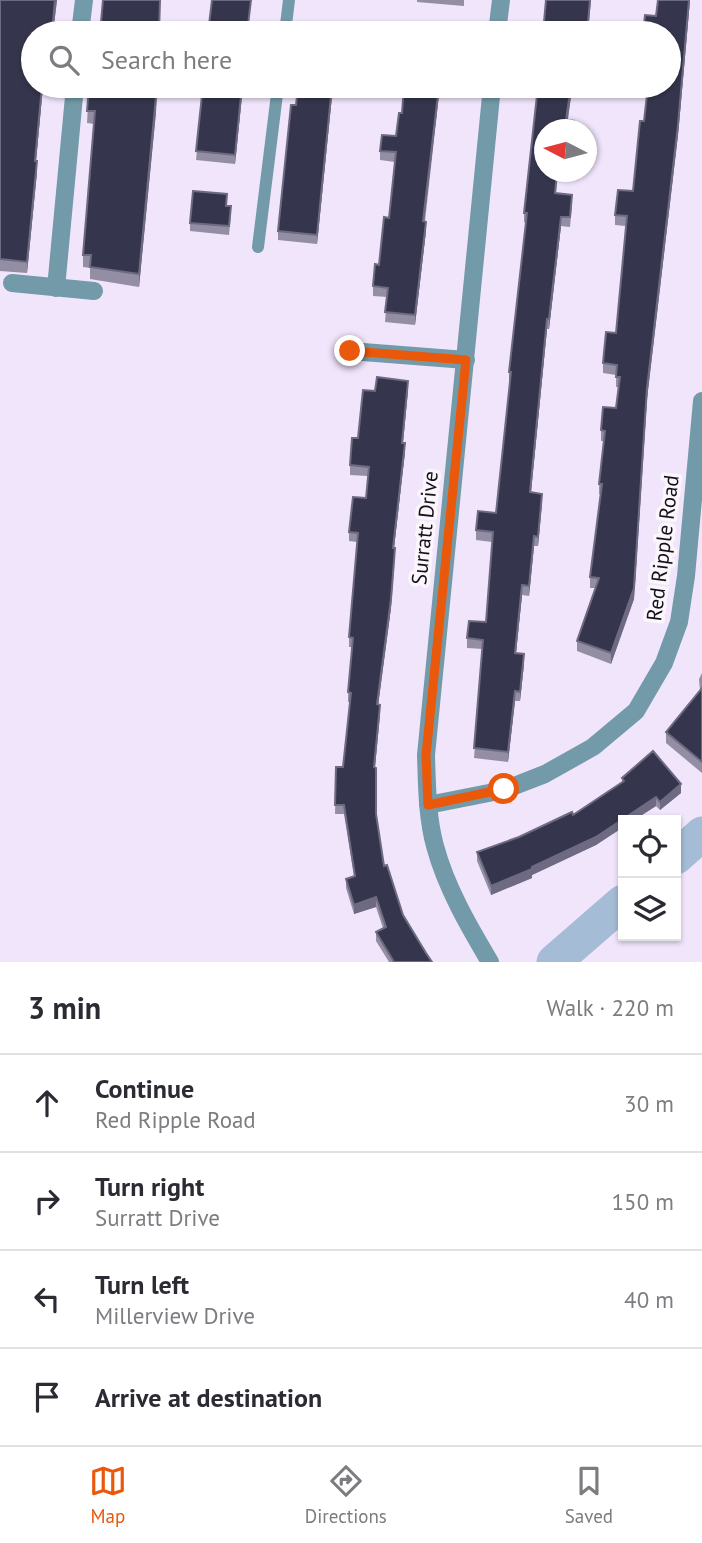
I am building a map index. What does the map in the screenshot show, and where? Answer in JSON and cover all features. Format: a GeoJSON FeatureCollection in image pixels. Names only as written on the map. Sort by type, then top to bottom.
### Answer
{"type":"FeatureCollection","features":[{"type":"Feature","properties":{"kind":"street"},"geometry":{"type":"LineString","coordinates":[[81,21],[83,0]]}},
{"type":"Feature","properties":{"kind":"street"},"geometry":{"type":"LineString","coordinates":[[498,21],[501,0]]}},
{"type":"Feature","properties":{"kind":"street"},"geometry":{"type":"LineString","coordinates":[[56,288],[74,98]]}},
{"type":"Feature","properties":{"kind":"street","name":"Surratt Drive"},"geometry":{"type":"LineString","coordinates":[[490,962],[445,878],[434,844],[428,805],[426,755],[491,98]]}},
{"type":"Feature","properties":{"kind":"street"},"geometry":{"type":"LineString","coordinates":[[12,283],[94,292]]}},
{"type":"Feature","properties":{"kind":"street"},"geometry":{"type":"LineString","coordinates":[[350,351],[466,360]]}},
{"type":"Feature","properties":{"kind":"street","name":"Red Ripple Road"},"geometry":{"type":"LineString","coordinates":[[428,805],[504,789],[545,774],[593,747],[636,711],[664,663],[679,622],[686,576],[702,401]]}},
{"type":"Feature","properties":{"kind":"lane"},"geometry":{"type":"LineString","coordinates":[[286,21],[289,0]]}},
{"type":"Feature","properties":{"kind":"lane"},"geometry":{"type":"LineString","coordinates":[[258,247],[277,98]]}},
{"type":"Feature","properties":{"kind":"building"},"geometry":{"type":"Polygon","coordinates":[[[0,0],[55,0],[53,21],[21,21],[21,98],[41,98],[37,161],[27,262],[0,259],[0,0]]]}},
{"type":"Feature","properties":{"kind":"building"},"geometry":{"type":"Polygon","coordinates":[[[103,0],[160,0],[159,21],[101,21],[103,0]]]}},
{"type":"Feature","properties":{"kind":"building"},"geometry":{"type":"Polygon","coordinates":[[[212,0],[251,0],[248,21],[209,21],[212,0]]]}},
{"type":"Feature","properties":{"kind":"building"},"geometry":{"type":"Polygon","coordinates":[[[546,0],[590,0],[588,21],[544,21],[546,0]]]}},
{"type":"Feature","properties":{"kind":"building"},"geometry":{"type":"Polygon","coordinates":[[[658,0],[689,0],[681,91],[681,21],[644,21],[645,15],[656,16],[658,0]]]}},
{"type":"Feature","properties":{"kind":"building"},"geometry":{"type":"Polygon","coordinates":[[[88,98],[156,98],[139,274],[90,267],[91,255],[83,255],[95,111],[87,111],[88,98]]]}},
{"type":"Feature","properties":{"kind":"building"},"geometry":{"type":"Polygon","coordinates":[[[202,98],[241,98],[235,155],[196,151],[202,98]]]}},
{"type":"Feature","properties":{"kind":"building"},"geometry":{"type":"Polygon","coordinates":[[[297,98],[331,98],[317,235],[278,231],[291,105],[296,105],[297,98]]]}},
{"type":"Feature","properties":{"kind":"building"},"geometry":{"type":"Polygon","coordinates":[[[403,98],[438,98],[415,315],[385,312],[388,288],[373,286],[375,264],[379,265],[384,217],[389,218],[396,152],[380,151],[382,135],[396,136],[399,113],[402,113],[403,98]]]}},
{"type":"Feature","properties":{"kind":"building"},"geometry":{"type":"Polygon","coordinates":[[[537,98],[569,98],[566,119],[534,119],[537,98]]]}},
{"type":"Feature","properties":{"kind":"building"},"geometry":{"type":"Polygon","coordinates":[[[647,98],[680,98],[647,388],[634,588],[611,653],[577,641],[599,578],[590,577],[602,484],[599,484],[605,431],[601,430],[603,407],[616,408],[620,377],[616,377],[617,365],[603,363],[606,332],[616,333],[627,216],[615,215],[618,190],[633,191],[640,121],[644,121],[647,98]]]}},
{"type":"Feature","properties":{"kind":"building"},"geometry":{"type":"Polygon","coordinates":[[[534,122],[534,182],[556,182],[555,193],[572,195],[570,217],[561,217],[547,319],[530,492],[542,494],[529,586],[522,585],[515,653],[524,654],[520,692],[515,691],[508,752],[474,748],[483,640],[467,638],[469,621],[486,622],[493,532],[476,530],[478,511],[496,513],[527,213],[524,213],[534,122]]]}},
{"type":"Feature","properties":{"kind":"building"},"geometry":{"type":"Polygon","coordinates":[[[193,191],[227,194],[226,206],[231,206],[229,226],[190,223],[193,191]]]}},
{"type":"Feature","properties":{"kind":"building"},"geometry":{"type":"Polygon","coordinates":[[[377,377],[408,381],[391,599],[377,704],[380,705],[374,767],[376,814],[384,866],[387,865],[403,915],[432,962],[394,962],[376,932],[386,927],[376,897],[354,905],[346,879],[355,876],[344,805],[335,805],[336,767],[343,767],[351,693],[348,692],[353,638],[349,637],[358,533],[349,532],[353,497],[366,498],[369,467],[350,465],[352,438],[358,438],[363,390],[375,391],[377,377]]]}},
{"type":"Feature","properties":{"kind":"building"},"geometry":{"type":"Polygon","coordinates":[[[702,688],[702,762],[666,732],[702,688]]]}},
{"type":"Feature","properties":{"kind":"building"},"geometry":{"type":"Polygon","coordinates":[[[653,751],[681,784],[660,802],[656,797],[629,815],[618,815],[618,822],[596,837],[491,886],[477,852],[519,837],[572,812],[573,815],[624,781],[622,778],[653,751]]]}},
{"type":"Feature","properties":{"kind":"waterway"},"geometry":{"type":"LineString","coordinates":[[681,853],[702,834]]}},
{"type":"Feature","properties":{"kind":"waterway"},"geometry":{"type":"LineString","coordinates":[[554,962],[618,906]]}},
{"type":"Feature","properties":{"kind":"route"},"geometry":{"type":"LineString","coordinates":[[350,351],[466,360],[426,755],[428,805],[504,789]]}}]}
